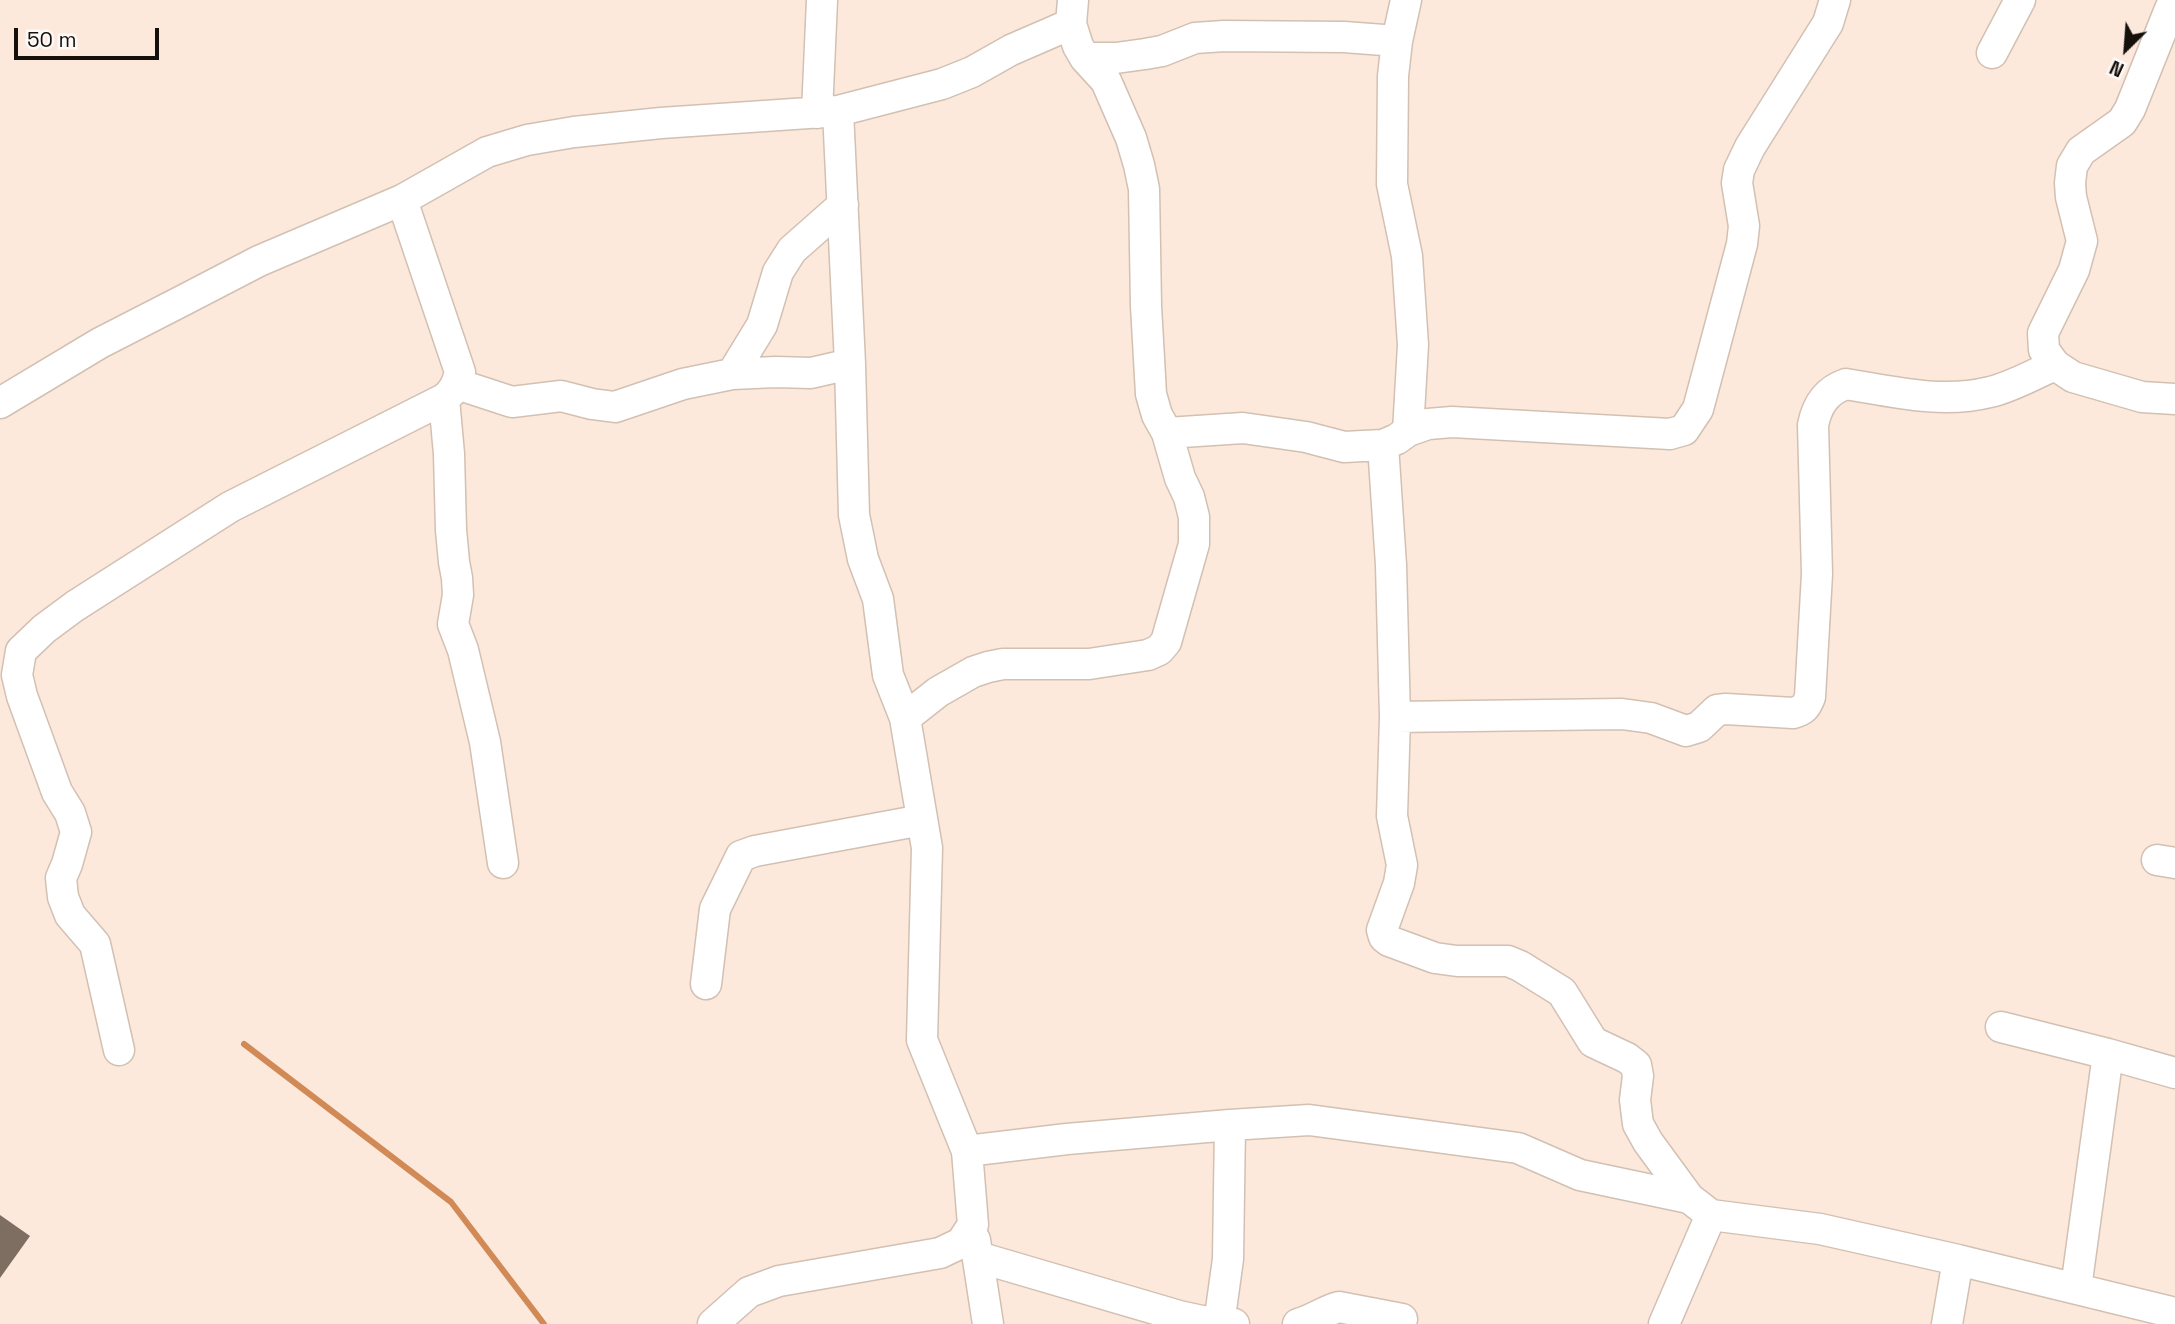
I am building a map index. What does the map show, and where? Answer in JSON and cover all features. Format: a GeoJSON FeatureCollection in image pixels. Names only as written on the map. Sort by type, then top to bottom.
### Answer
{"type":"FeatureCollection","features":[{"type":"Feature","properties":{"kind":"street"},"geometry":{"type":"LineString","coordinates":[[822,0],[827,112],[843,205],[855,515],[863,559],[878,598],[888,674],[905,718],[927,848],[922,1040],[967,1151],[973,1225],[988,1324]]}},
{"type":"Feature","properties":{"kind":"street"},"geometry":{"type":"LineString","coordinates":[[1406,0],[1393,76],[1392,184],[1408,256],[1413,345],[1395,438],[1391,565],[1395,717],[1392,816],[1402,873],[1382,930],[1389,942],[1435,958],[1508,961],[1562,992],[1593,1042],[1636,1065],[1638,1124],[1648,1142],[1700,1206]]}},
{"type":"Feature","properties":{"kind":"street"},"geometry":{"type":"LineString","coordinates":[[1167,433],[1242,428],[1306,437],[1344,447],[1395,438],[1428,424],[1452,422],[1670,434],[1684,430],[1698,409],[1742,244],[1744,226],[1737,183],[1739,170],[1750,147],[1828,23],[1835,0]]}},
{"type":"Feature","properties":{"kind":"street"},"geometry":{"type":"LineString","coordinates":[[1992,53],[2020,0]]}},
{"type":"Feature","properties":{"kind":"street"},"geometry":{"type":"LineString","coordinates":[[2175,1],[2130,109],[2122,122],[2081,151],[2072,166],[2071,197],[2082,241],[2074,270],[2043,333],[2044,350],[2055,365],[2073,377],[2142,397],[2175,399]]}},
{"type":"Feature","properties":{"kind":"street"},"geometry":{"type":"LineString","coordinates":[[0,404],[100,343],[237,273],[402,200],[487,152],[527,140],[574,132],[661,123],[827,112],[942,84],[972,72],[1072,12],[1078,46],[1106,81],[1131,138],[1139,165],[1144,189],[1146,317],[1151,394],[1157,415],[1167,433],[1194,517],[1194,544],[1166,642],[1159,650],[1148,655],[1089,664],[1003,664],[988,667],[938,691],[905,718]]}},
{"type":"Feature","properties":{"kind":"street"},"geometry":{"type":"LineString","coordinates":[[1085,58],[1145,54],[1162,51],[1195,38],[1224,36],[1308,36],[1397,41]]}},
{"type":"Feature","properties":{"kind":"street"},"geometry":{"type":"LineString","coordinates":[[402,200],[460,372],[451,392],[449,454],[451,530],[458,595],[453,624],[463,650],[485,741],[503,863]]}},
{"type":"Feature","properties":{"kind":"street"},"geometry":{"type":"LineString","coordinates":[[733,374],[762,325],[778,272],[792,250],[843,205]]}},
{"type":"Feature","properties":{"kind":"street"},"geometry":{"type":"LineString","coordinates":[[118,1050],[95,944],[70,915],[63,897],[61,878],[76,832],[70,813],[57,792],[17,675],[21,652],[44,629],[75,606],[229,508],[451,392],[512,402],[561,396],[615,407],[683,384],[733,374],[811,373],[850,364]]}},
{"type":"Feature","properties":{"kind":"street"},"geometry":{"type":"LineString","coordinates":[[1395,717],[1622,714],[1650,718],[1686,731],[1699,727],[1717,710],[1800,712],[1806,707],[1810,697],[1817,574],[1813,425],[1823,398],[1846,384],[1922,397],[1964,398],[1994,392],[2055,365]]}},
{"type":"Feature","properties":{"kind":"street"},"geometry":{"type":"LineString","coordinates":[[706,984],[715,909],[741,856],[755,851],[922,820]]}},
{"type":"Feature","properties":{"kind":"street"},"geometry":{"type":"LineString","coordinates":[[2001,1027],[2175,1073]]}},
{"type":"Feature","properties":{"kind":"street"},"geometry":{"type":"LineString","coordinates":[[2076,1288],[2108,1054]]}},
{"type":"Feature","properties":{"kind":"street"},"geometry":{"type":"LineString","coordinates":[[967,1151],[1067,1139],[1309,1120],[1517,1148],[1580,1175],[1700,1206],[1958,1260],[2175,1313]]}},
{"type":"Feature","properties":{"kind":"street"},"geometry":{"type":"LineString","coordinates":[[1219,1324],[1228,1259],[1230,1125]]}},
{"type":"Feature","properties":{"kind":"street"},"geometry":{"type":"LineString","coordinates":[[1664,1324],[1700,1206]]}},
{"type":"Feature","properties":{"kind":"street"},"geometry":{"type":"LineString","coordinates":[[713,1324],[749,1293],[779,1281],[940,1253],[961,1243],[973,1225]]}},
{"type":"Feature","properties":{"kind":"street"},"geometry":{"type":"LineString","coordinates":[[978,1257],[1178,1316],[1219,1324],[1234,1324]]}},
{"type":"Feature","properties":{"kind":"street"},"geometry":{"type":"LineString","coordinates":[[1947,1324],[1958,1260]]}},
{"type":"Feature","properties":{"kind":"street"},"geometry":{"type":"LineString","coordinates":[[1298,1324],[1311,1321],[1330,1309],[1339,1307],[1402,1319]]}},
{"type":"Feature","properties":{"kind":"building"},"geometry":{"type":"Polygon","coordinates":[[[0,1215],[30,1236],[0,1278],[0,1215]]]}},
{"type":"Feature","properties":{"kind":"waterway"},"geometry":{"type":"LineString","coordinates":[[244,1044],[451,1202],[544,1324]]}}]}
